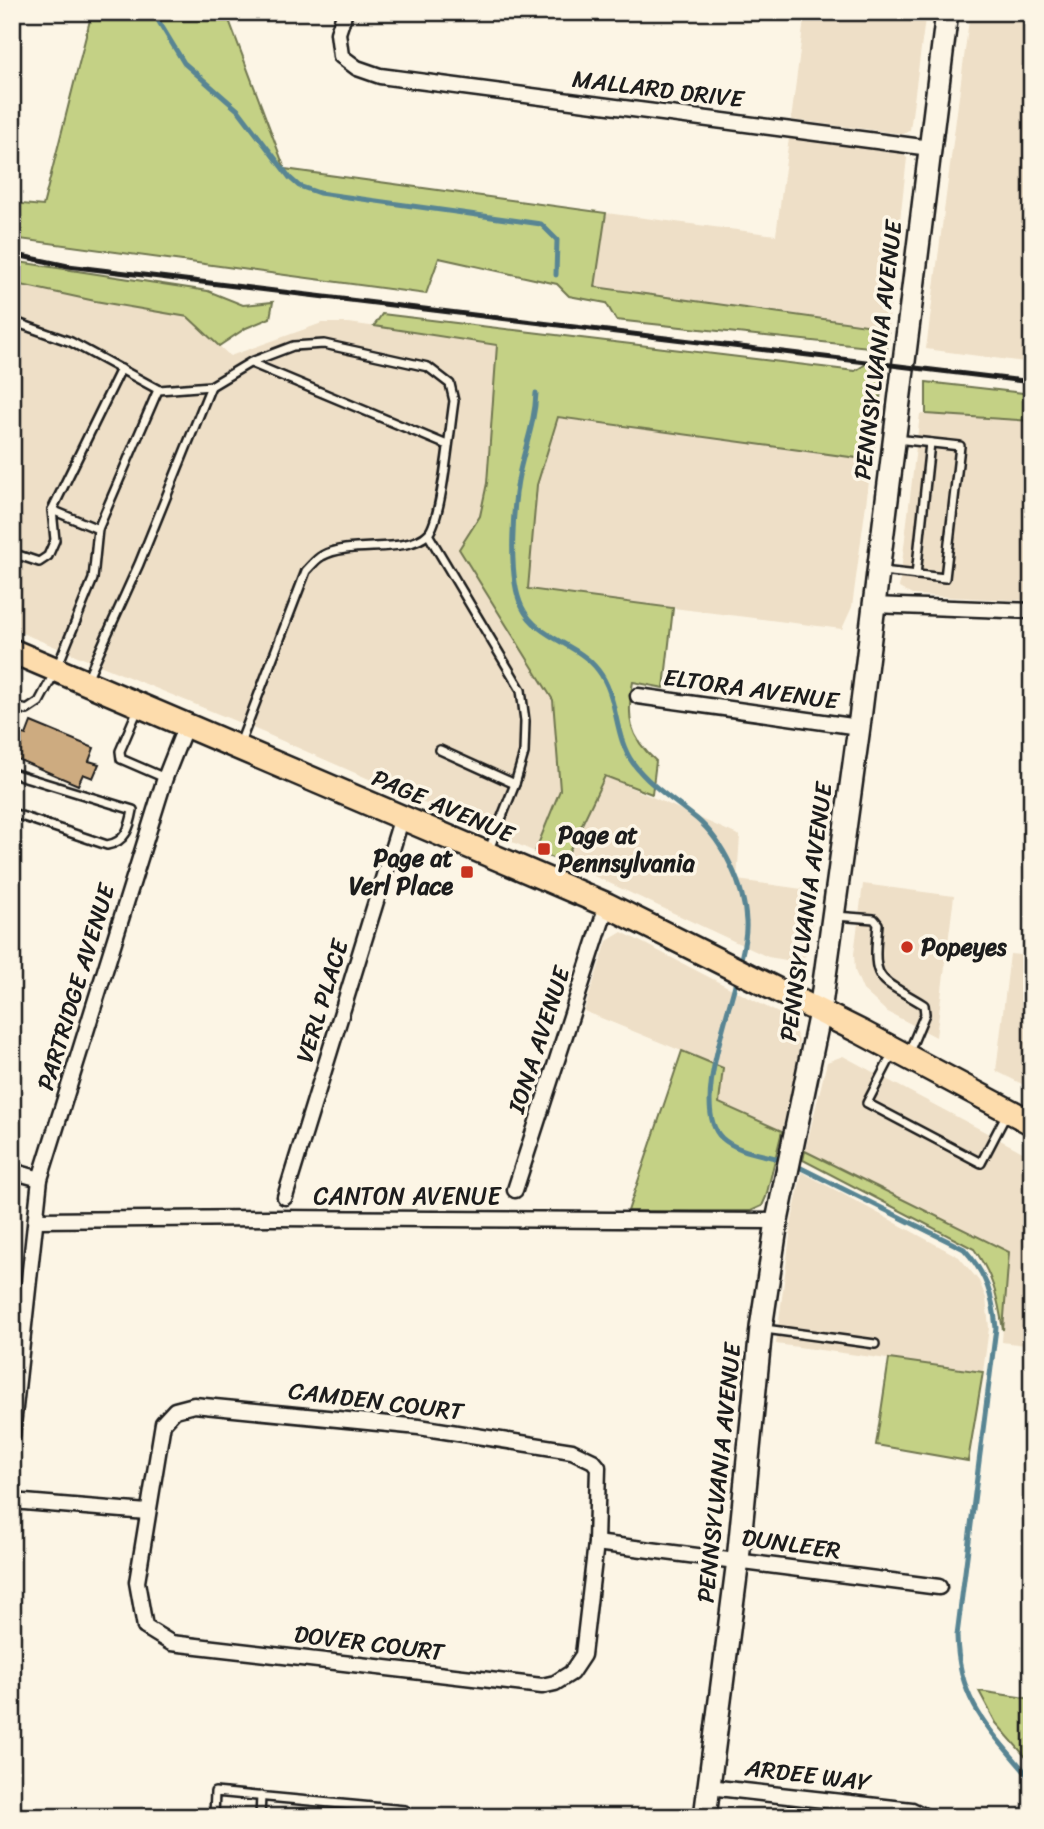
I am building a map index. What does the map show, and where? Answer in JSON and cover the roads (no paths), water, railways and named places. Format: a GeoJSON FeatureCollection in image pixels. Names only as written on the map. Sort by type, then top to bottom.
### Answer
{"type":"FeatureCollection","features":[{"type":"Feature","properties":{"kind":"main road","name":"PAGE AVENUE"},"geometry":{"type":"LineString","coordinates":[[12,651],[607,905],[901,1053],[1032,1123]]}},
{"type":"Feature","properties":{"kind":"street","name":"MALLARD DRIVE"},"geometry":{"type":"LineString","coordinates":[[345,12],[338,33],[341,56],[357,68],[380,76],[930,148]]}},
{"type":"Feature","properties":{"kind":"street","name":"PENNSYLVANIA AVENUE"},"geometry":{"type":"LineString","coordinates":[[705,1817],[738,1560],[761,1328],[777,1221],[820,1012],[859,727],[947,12]]}},
{"type":"Feature","properties":{"kind":"street"},"geometry":{"type":"LineString","coordinates":[[873,605],[1032,611]]}},
{"type":"Feature","properties":{"kind":"street","name":"ELTORA AVENUE"},"geometry":{"type":"LineString","coordinates":[[638,696],[859,727]]}},
{"type":"Feature","properties":{"kind":"street","name":"PARTRIDGE AVENUE"},"geometry":{"type":"LineString","coordinates":[[12,1435],[40,1179],[165,778],[186,725]]}},
{"type":"Feature","properties":{"kind":"street","name":"VERL PLACE"},"geometry":{"type":"LineString","coordinates":[[285,1197],[402,817]]}},
{"type":"Feature","properties":{"kind":"street","name":"IONA AVENUE"},"geometry":{"type":"LineString","coordinates":[[515,1190],[607,905]]}},
{"type":"Feature","properties":{"kind":"street"},"geometry":{"type":"LineString","coordinates":[[12,1171],[40,1179]]}},
{"type":"Feature","properties":{"kind":"street","name":"CANTON AVENUE"},"geometry":{"type":"LineString","coordinates":[[36,1220],[285,1218],[777,1221]]}},
{"type":"Feature","properties":{"kind":"street","name":"CAMDEN COURT"},"geometry":{"type":"LineString","coordinates":[[147,1513],[163,1423],[175,1410],[194,1405],[419,1427],[572,1451],[593,1461],[598,1467],[596,1543]]}},
{"type":"Feature","properties":{"kind":"street"},"geometry":{"type":"LineString","coordinates":[[12,1501],[147,1513]]}},
{"type":"Feature","properties":{"kind":"street","name":"DOVER COURT"},"geometry":{"type":"LineString","coordinates":[[147,1513],[137,1583],[141,1616],[145,1627],[171,1643],[542,1686],[555,1684],[571,1673],[583,1655],[596,1543]]}},
{"type":"Feature","properties":{"kind":"street","name":"DUNLEER"},"geometry":{"type":"LineString","coordinates":[[596,1543],[939,1587]]}},
{"type":"Feature","properties":{"kind":"street","name":"ARDEE WAY"},"geometry":{"type":"LineString","coordinates":[[709,1787],[926,1817]]}},
{"type":"Feature","properties":{"kind":"lane"},"geometry":{"type":"LineString","coordinates":[[12,321],[71,342],[158,390],[211,386],[251,362],[293,346],[324,344],[428,367],[450,384],[454,401],[437,517],[428,534],[408,542],[340,549],[321,556],[306,571],[238,747]]}},
{"type":"Feature","properties":{"kind":"lane"},"geometry":{"type":"LineString","coordinates":[[251,362],[447,445]]}},
{"type":"Feature","properties":{"kind":"lane"},"geometry":{"type":"LineString","coordinates":[[12,553],[39,562],[48,556],[55,540],[52,510],[121,369]]}},
{"type":"Feature","properties":{"kind":"lane"},"geometry":{"type":"LineString","coordinates":[[86,682],[139,564],[211,386]]}},
{"type":"Feature","properties":{"kind":"lane"},"geometry":{"type":"LineString","coordinates":[[12,706],[27,710],[38,702],[56,670],[93,579],[98,529],[158,390]]}},
{"type":"Feature","properties":{"kind":"lane"},"geometry":{"type":"LineString","coordinates":[[878,570],[945,578],[945,554],[960,446],[894,439]]}},
{"type":"Feature","properties":{"kind":"lane"},"geometry":{"type":"LineString","coordinates":[[916,575],[930,443]]}},
{"type":"Feature","properties":{"kind":"lane"},"geometry":{"type":"LineString","coordinates":[[52,510],[98,529]]}},
{"type":"Feature","properties":{"kind":"lane"},"geometry":{"type":"LineString","coordinates":[[428,534],[521,690],[525,721],[524,753],[515,784],[487,853]]}},
{"type":"Feature","properties":{"kind":"lane"},"geometry":{"type":"LineString","coordinates":[[139,705],[120,751],[121,759],[165,778]]}},
{"type":"Feature","properties":{"kind":"lane"},"geometry":{"type":"LineString","coordinates":[[440,750],[515,784]]}},
{"type":"Feature","properties":{"kind":"lane"},"geometry":{"type":"LineString","coordinates":[[12,773],[153,816]]}},
{"type":"Feature","properties":{"kind":"lane"},"geometry":{"type":"LineString","coordinates":[[12,813],[107,845],[118,843],[126,834],[134,810]]}},
{"type":"Feature","properties":{"kind":"lane"},"geometry":{"type":"LineString","coordinates":[[832,916],[874,919],[878,924],[875,968],[887,985],[924,1005],[925,1014],[867,1104],[981,1163],[1009,1111]]}},
{"type":"Feature","properties":{"kind":"lane"},"geometry":{"type":"LineString","coordinates":[[761,1328],[875,1344]]}},
{"type":"Feature","properties":{"kind":"lane"},"geometry":{"type":"LineString","coordinates":[[214,1817],[215,1792],[405,1811],[412,1817]]}},
{"type":"Feature","properties":{"kind":"lane"},"geometry":{"type":"LineString","coordinates":[[260,1817],[261,1796]]}},
{"type":"Feature","properties":{"kind":"waterway"},"geometry":{"type":"LineString","coordinates":[[153,12],[184,63],[239,111],[299,186],[319,193],[541,224],[557,240],[556,275]]}},
{"type":"Feature","properties":{"kind":"waterway"},"geometry":{"type":"LineString","coordinates":[[536,393],[532,423],[517,484],[513,559],[517,594],[522,607],[537,627],[580,653],[598,670],[610,692],[622,740],[633,763],[655,786],[707,828],[724,852],[737,880],[745,908],[746,932],[740,963]]}},
{"type":"Feature","properties":{"kind":"waterway"},"geometry":{"type":"LineString","coordinates":[[737,976],[711,1085],[713,1125],[722,1138],[735,1147],[783,1160]]}},
{"type":"Feature","properties":{"kind":"waterway"},"geometry":{"type":"LineString","coordinates":[[795,1165],[964,1249],[978,1267],[987,1286],[996,1328],[957,1635],[959,1659],[963,1679],[979,1715],[1032,1780]]}},
{"type":"Feature","properties":{"kind":"railway"},"geometry":{"type":"LineString","coordinates":[[12,254],[68,266],[1032,382]]}},
{"type":"Feature","properties":{"kind":"place","name":"Page at Pennsylvania"},"geometry":{"type":"Point","coordinates":[544,849]}},
{"type":"Feature","properties":{"kind":"place","name":"Page at Verl Place"},"geometry":{"type":"Point","coordinates":[467,872]}},
{"type":"Feature","properties":{"kind":"place","name":"Popeyes"},"geometry":{"type":"Point","coordinates":[907,947]}}]}
